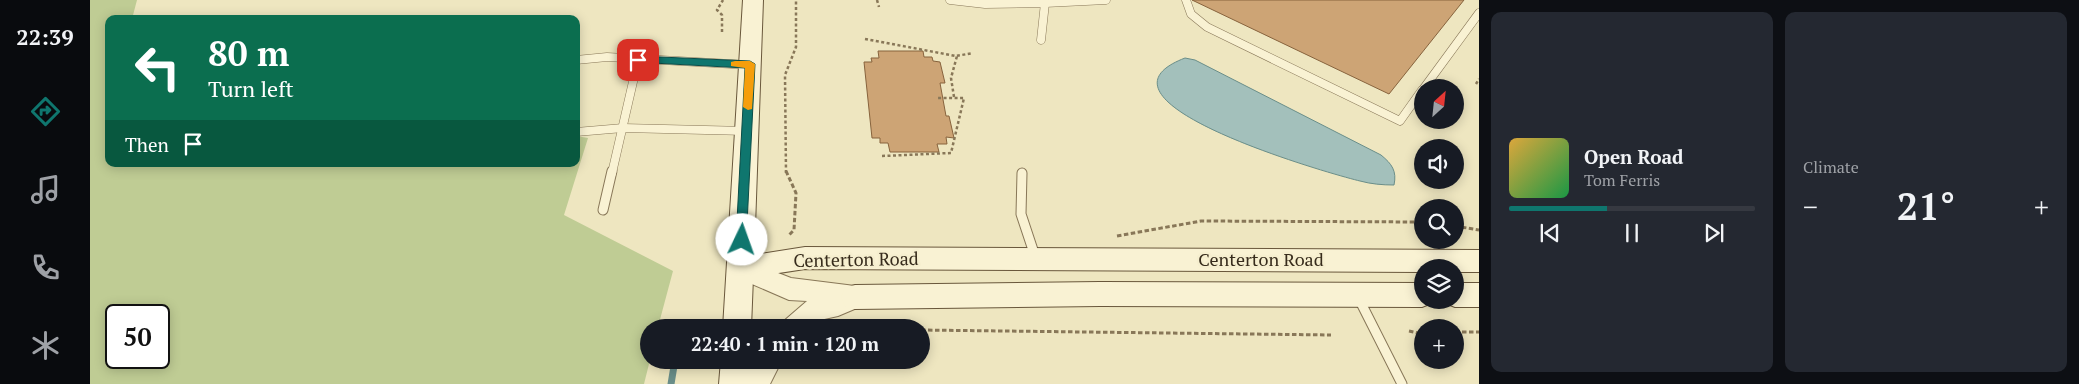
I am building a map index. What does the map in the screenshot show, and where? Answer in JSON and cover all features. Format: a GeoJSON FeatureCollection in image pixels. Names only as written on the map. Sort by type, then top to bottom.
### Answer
{"type":"FeatureCollection","features":[{"type":"Feature","properties":{"kind":"main road"},"geometry":{"type":"LineString","coordinates":[[737,319],[753,0]]}},
{"type":"Feature","properties":{"kind":"main road","name":"Centerton Road"},"geometry":{"type":"LineString","coordinates":[[740,268],[805,258],[1479,261]]}},
{"type":"Feature","properties":{"kind":"main road","name":"Centerton Road"},"geometry":{"type":"LineString","coordinates":[[855,297],[1414,294]]}},
{"type":"Feature","properties":{"kind":"main road"},"geometry":{"type":"LineString","coordinates":[[1464,295],[1479,295]]}},
{"type":"Feature","properties":{"kind":"main road"},"geometry":{"type":"LineString","coordinates":[[734,384],[735,369]]}},
{"type":"Feature","properties":{"kind":"street","name":"Centerton Road"},"geometry":{"type":"LineString","coordinates":[[740,268],[789,289],[835,293],[855,297]]}},
{"type":"Feature","properties":{"kind":"street"},"geometry":{"type":"LineString","coordinates":[[804,319],[813,310],[838,305],[855,297]]}},
{"type":"Feature","properties":{"kind":"street"},"geometry":{"type":"LineString","coordinates":[[755,384],[764,369]]}},
{"type":"Feature","properties":{"kind":"lane"},"geometry":{"type":"LineString","coordinates":[[953,0],[985,4],[1045,4],[1106,0]]}},
{"type":"Feature","properties":{"kind":"lane"},"geometry":{"type":"LineString","coordinates":[[1186,0],[1191,14],[1208,28],[1400,121],[1414,102]]}},
{"type":"Feature","properties":{"kind":"lane"},"geometry":{"type":"LineString","coordinates":[[1041,40],[1045,4]]}},
{"type":"Feature","properties":{"kind":"lane"},"geometry":{"type":"LineString","coordinates":[[1430,79],[1479,13]]}},
{"type":"Feature","properties":{"kind":"lane"},"geometry":{"type":"LineString","coordinates":[[580,60],[607,57],[750,64]]}},
{"type":"Feature","properties":{"kind":"lane"},"geometry":{"type":"LineString","coordinates":[[603,210],[638,60]]}},
{"type":"Feature","properties":{"kind":"lane"},"geometry":{"type":"LineString","coordinates":[[580,132],[622,128],[747,132]]}},
{"type":"Feature","properties":{"kind":"lane"},"geometry":{"type":"LineString","coordinates":[[1022,173],[1021,214],[1036,259]]}},
{"type":"Feature","properties":{"kind":"lane"},"geometry":{"type":"LineString","coordinates":[[1356,294],[1402,384]]}},
{"type":"Feature","properties":{"kind":"path"},"geometry":{"type":"LineString","coordinates":[[722,32],[722,15],[717,10],[723,0]]}},
{"type":"Feature","properties":{"kind":"path"},"geometry":{"type":"LineString","coordinates":[[789,235],[794,230],[796,193],[787,177],[785,165],[784,75],[796,47],[796,0]]}},
{"type":"Feature","properties":{"kind":"path"},"geometry":{"type":"LineString","coordinates":[[878,0],[880,7]]}},
{"type":"Feature","properties":{"kind":"path"},"geometry":{"type":"LineString","coordinates":[[865,39],[957,56],[973,52]]}},
{"type":"Feature","properties":{"kind":"path"},"geometry":{"type":"LineString","coordinates":[[954,97],[951,78],[957,56]]}},
{"type":"Feature","properties":{"kind":"path"},"geometry":{"type":"LineString","coordinates":[[1476,84],[1479,79]]}},
{"type":"Feature","properties":{"kind":"path"},"geometry":{"type":"LineString","coordinates":[[882,156],[915,153],[946,154],[952,152],[964,98],[937,98]]}},
{"type":"Feature","properties":{"kind":"path"},"geometry":{"type":"LineString","coordinates":[[1110,236],[1136,234],[1201,221],[1414,222]]}},
{"type":"Feature","properties":{"kind":"path"},"geometry":{"type":"LineString","coordinates":[[1464,228],[1479,230]]}},
{"type":"Feature","properties":{"kind":"path"},"geometry":{"type":"LineString","coordinates":[[930,330],[1331,335]]}},
{"type":"Feature","properties":{"kind":"path"},"geometry":{"type":"LineString","coordinates":[[1409,331],[1414,332]]}},
{"type":"Feature","properties":{"kind":"path"},"geometry":{"type":"LineString","coordinates":[[1464,332],[1479,332]]}},
{"type":"Feature","properties":{"kind":"green space"},"geometry":{"type":"Polygon","coordinates":[[[90,0],[137,0],[133,15],[105,15],[105,167],[579,167],[564,215],[673,271],[660,319],[640,319],[640,369],[648,369],[644,384],[90,384],[90,0]]]}},
{"type":"Feature","properties":{"kind":"green space"},"geometry":{"type":"Polygon","coordinates":[[[580,137],[588,138],[580,164],[580,137]]]}},
{"type":"Feature","properties":{"kind":"water"},"geometry":{"type":"Polygon","coordinates":[[[1185,58],[1195,60],[1381,155],[1393,168],[1395,176],[1394,185],[1364,182],[1340,176],[1264,151],[1221,133],[1184,114],[1161,95],[1159,75],[1185,58]]]}},
{"type":"Feature","properties":{"kind":"building"},"geometry":{"type":"Polygon","coordinates":[[[1192,0],[1464,0],[1389,94],[1192,0]]]}},
{"type":"Feature","properties":{"kind":"building"},"geometry":{"type":"Polygon","coordinates":[[[878,51],[923,51],[924,57],[932,57],[933,61],[940,62],[945,83],[940,83],[946,116],[949,116],[954,138],[946,137],[947,144],[937,144],[939,152],[890,152],[888,143],[880,143],[880,138],[872,138],[864,62],[872,62],[871,58],[879,58],[878,51]]]}},
{"type":"Feature","properties":{"kind":"waterway"},"geometry":{"type":"LineString","coordinates":[[671,384],[674,369]]}},
{"type":"Feature","properties":{"kind":"slow traffic"},"geometry":{"type":"LineString","coordinates":[[735,64],[750,64],[748,107]]}},
{"type":"Feature","properties":{"kind":"route"},"geometry":{"type":"LineString","coordinates":[[638,60],[750,64],[742,240]]}}]}
